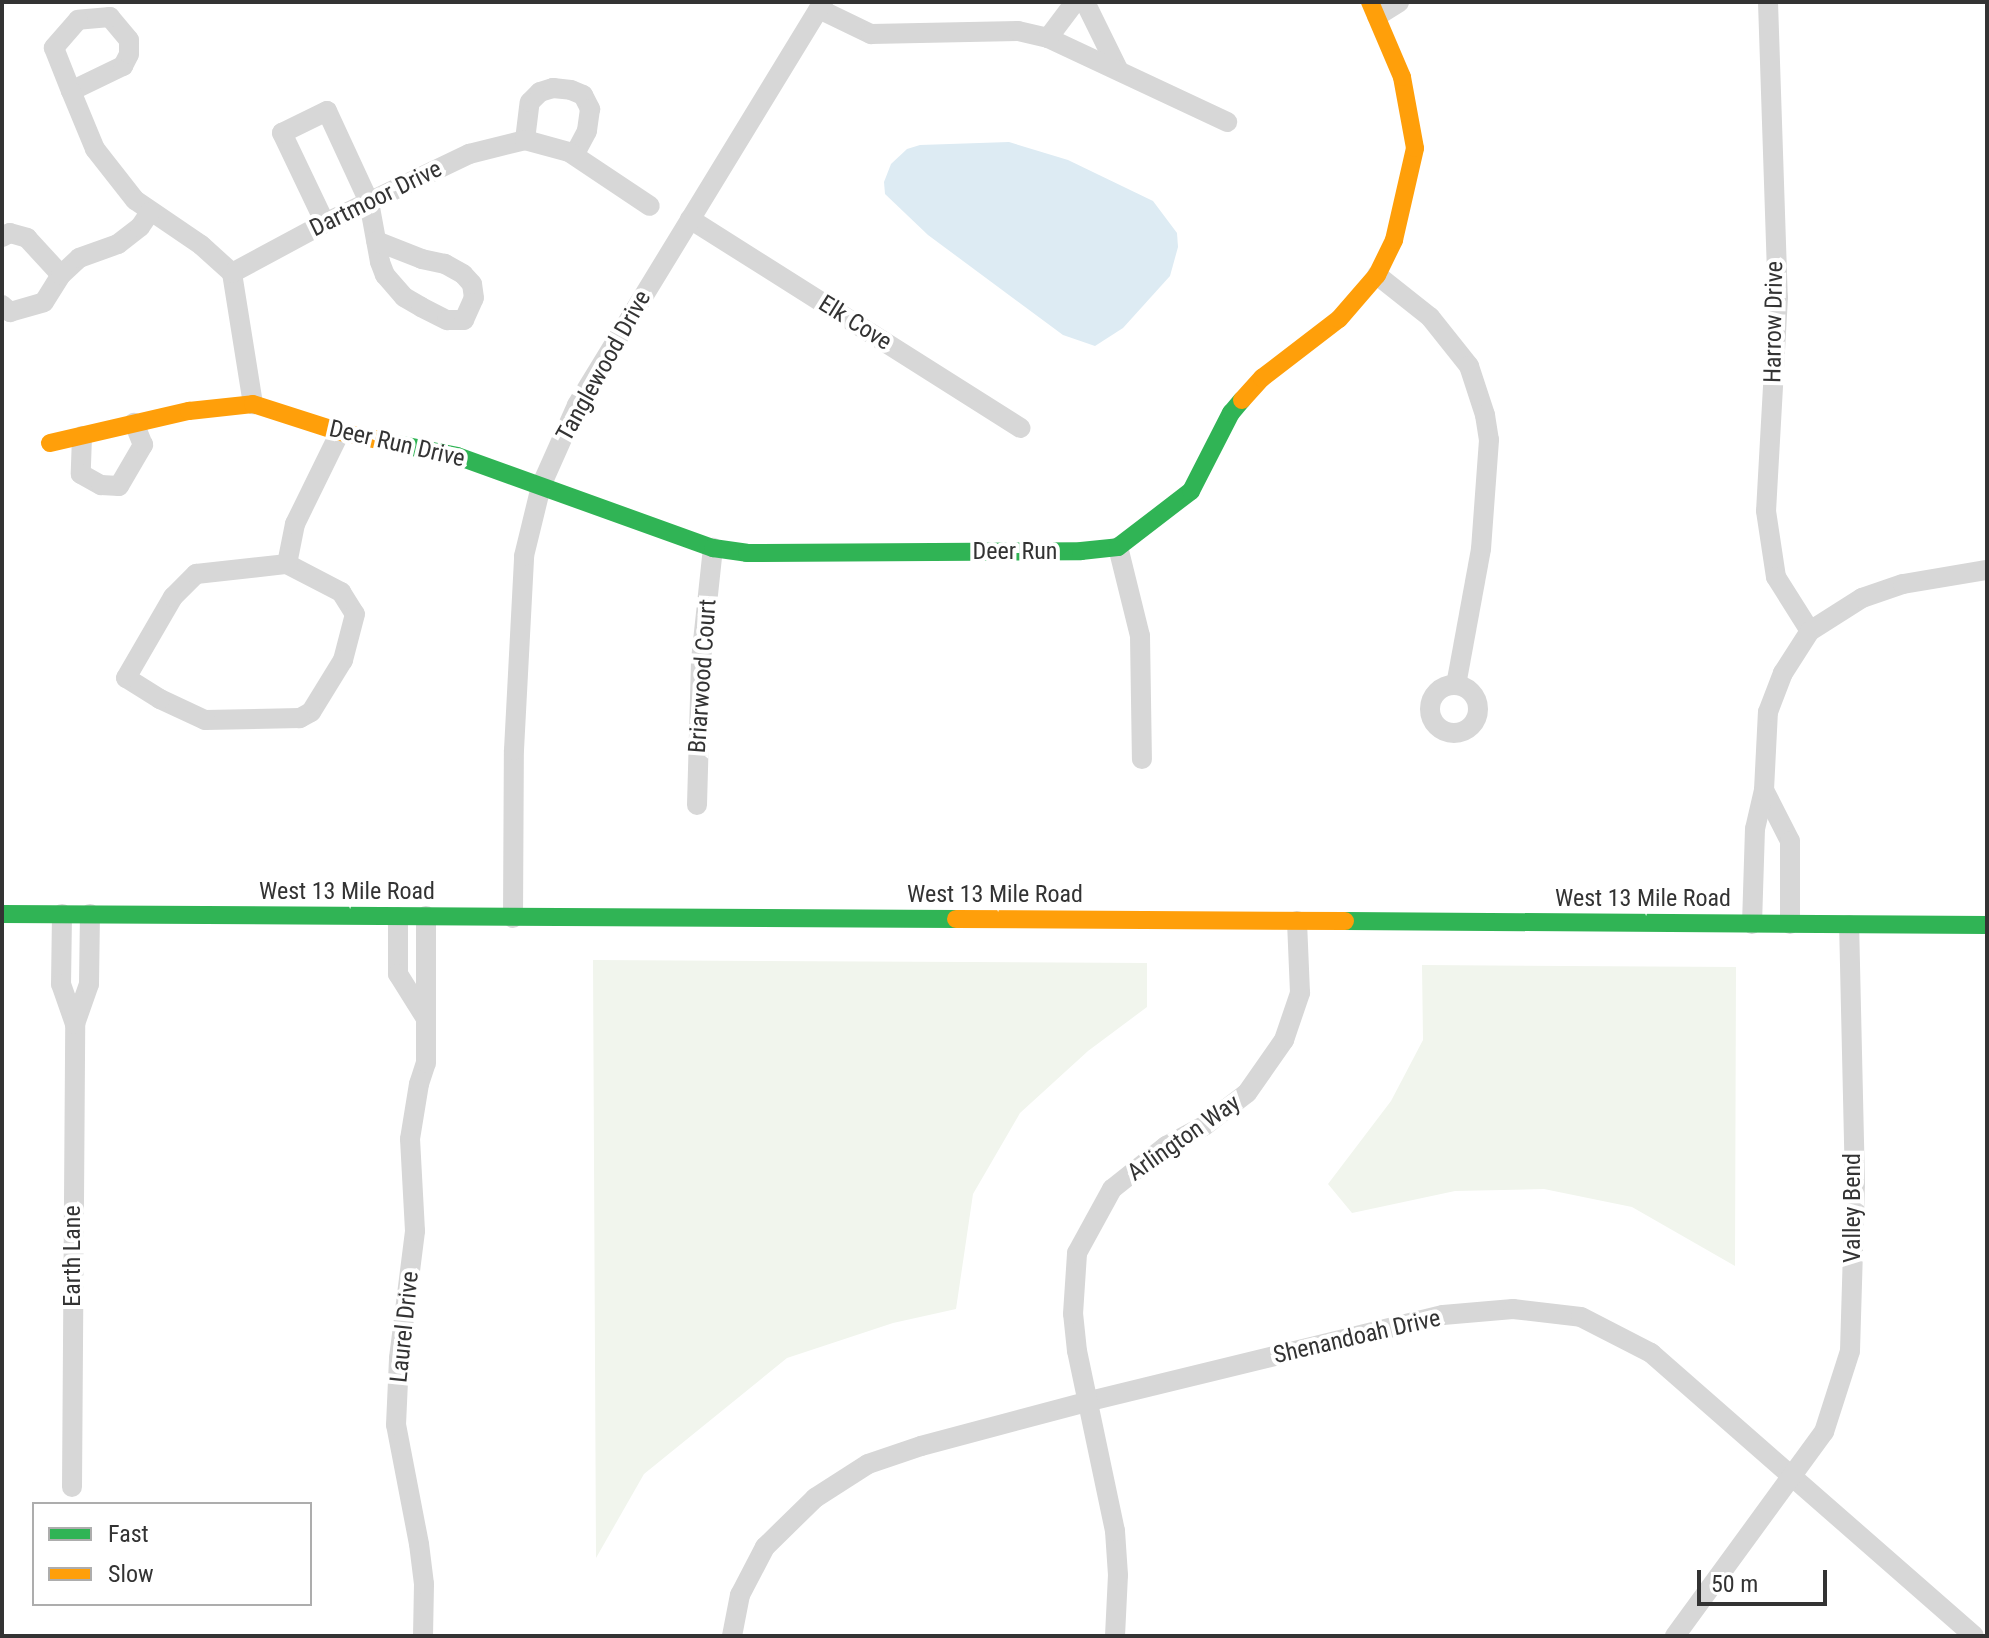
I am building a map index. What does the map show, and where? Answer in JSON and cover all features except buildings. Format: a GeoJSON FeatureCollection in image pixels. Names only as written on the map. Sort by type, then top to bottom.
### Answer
{"type":"FeatureCollection","features":[{"type":"Feature","properties":{"kind":"street"},"geometry":{"type":"LineString","coordinates":[[1048,38],[1075,2]]}},
{"type":"Feature","properties":{"kind":"street"},"geometry":{"type":"LineString","coordinates":[[1085,2],[1118,69]]}},
{"type":"Feature","properties":{"kind":"street"},"geometry":{"type":"LineString","coordinates":[[1142,759],[1140,636],[1118,547],[1191,491],[1231,413],[1262,378],[1339,319],[1377,275],[1394,240],[1415,148],[1402,77],[1374,9],[1399,2]]}},
{"type":"Feature","properties":{"kind":"street","name":"Harrow Drive"},"geometry":{"type":"LineString","coordinates":[[1768,2],[1778,297],[1766,511],[1776,577],[1810,631]]}},
{"type":"Feature","properties":{"kind":"street"},"geometry":{"type":"LineString","coordinates":[[821,6],[871,34],[1018,31],[1048,38],[1227,122]]}},
{"type":"Feature","properties":{"kind":"street","name":"Tanglewood Drive"},"geometry":{"type":"LineString","coordinates":[[513,918],[514,750],[524,556],[541,486],[577,405],[821,6]]}},
{"type":"Feature","properties":{"kind":"street"},"geometry":{"type":"LineString","coordinates":[[574,155],[587,131],[590,109],[583,95],[553,88],[540,92],[530,102],[525,140],[574,155],[650,206]]}},
{"type":"Feature","properties":{"kind":"street"},"geometry":{"type":"LineString","coordinates":[[71,91],[95,149],[135,200],[201,245],[232,273],[253,404]]}},
{"type":"Feature","properties":{"kind":"street"},"geometry":{"type":"LineString","coordinates":[[325,223],[282,133],[327,111],[369,202],[376,241],[385,275],[404,297],[447,320],[464,320],[474,298],[472,284],[463,274],[376,241]]}},
{"type":"Feature","properties":{"kind":"street","name":"Dartmoor Drive"},"geometry":{"type":"LineString","coordinates":[[232,273],[325,223],[469,154],[525,140]]}},
{"type":"Feature","properties":{"kind":"street"},"geometry":{"type":"LineString","coordinates":[[2,305],[10,312],[44,302],[61,275],[79,258],[118,244],[140,227],[150,212]]}},
{"type":"Feature","properties":{"kind":"street","name":"Elk Cove"},"geometry":{"type":"LineString","coordinates":[[690,219],[1020,428]]}},
{"type":"Feature","properties":{"kind":"street"},"geometry":{"type":"LineString","coordinates":[[2,237],[10,233],[27,238],[61,275]]}},
{"type":"Feature","properties":{"kind":"street"},"geometry":{"type":"LineString","coordinates":[[1377,275],[1430,317],[1469,366],[1485,415],[1489,440],[1481,549],[1456,685]]}},
{"type":"Feature","properties":{"kind":"street","name":"Deer Run Drive"},"geometry":{"type":"LineString","coordinates":[[50,443],[189,411],[253,404],[340,432],[457,456],[541,486]]}},
{"type":"Feature","properties":{"kind":"street"},"geometry":{"type":"LineString","coordinates":[[82,436],[81,474],[101,485],[119,486],[143,445],[134,423]]}},
{"type":"Feature","properties":{"kind":"street"},"geometry":{"type":"LineString","coordinates":[[287,564],[295,524],[340,432]]}},
{"type":"Feature","properties":{"kind":"street","name":"Deer Run"},"geometry":{"type":"LineString","coordinates":[[541,486],[713,548],[763,553],[1081,551],[1118,547]]}},
{"type":"Feature","properties":{"kind":"street","name":"Briarwood Court"},"geometry":{"type":"LineString","coordinates":[[697,805],[701,660],[713,548]]}},
{"type":"Feature","properties":{"kind":"street"},"geometry":{"type":"LineString","coordinates":[[287,564],[341,592],[355,614],[343,660],[311,712],[300,718],[205,720],[160,699],[126,678],[173,597],[196,574],[287,564]]}},
{"type":"Feature","properties":{"kind":"street"},"geometry":{"type":"LineString","coordinates":[[1752,924],[1755,829],[1764,790],[1768,712],[1783,673],[1810,631],[1862,598],[1903,584],[1987,570]]}},
{"type":"Feature","properties":{"kind":"street"},"geometry":{"type":"LineString","coordinates":[[1764,790],[1790,841],[1790,924]]}},
{"type":"Feature","properties":{"kind":"street","name":"West 13 Mile Road"},"geometry":{"type":"LineString","coordinates":[[2,914],[1987,925]]}},
{"type":"Feature","properties":{"kind":"street","name":"Earth Lane"},"geometry":{"type":"LineString","coordinates":[[62,914],[61,984],[75,1024]]}},
{"type":"Feature","properties":{"kind":"street","name":"Earth Lane"},"geometry":{"type":"LineString","coordinates":[[72,1487],[75,1024],[89,984],[90,914]]}},
{"type":"Feature","properties":{"kind":"street","name":"Laurel Drive"},"geometry":{"type":"LineString","coordinates":[[423,1636],[422,1571],[396,1425],[399,1358],[415,1231],[410,1139],[419,1084],[426,1063],[426,916]]}},
{"type":"Feature","properties":{"kind":"street"},"geometry":{"type":"LineString","coordinates":[[398,917],[398,974],[425,1017]]}},
{"type":"Feature","properties":{"kind":"street","name":"Arlington Way"},"geometry":{"type":"LineString","coordinates":[[1115,1636],[1118,1575],[1115,1531],[1073,1314],[1077,1253],[1112,1189],[1166,1146],[1204,1126],[1247,1093],[1284,1040],[1300,993],[1297,921]]}},
{"type":"Feature","properties":{"kind":"street","name":"Valley Bend"},"geometry":{"type":"LineString","coordinates":[[1675,1636],[1824,1432],[1850,1351],[1855,1185],[1849,925]]}},
{"type":"Feature","properties":{"kind":"street","name":"Shenandoah Drive"},"geometry":{"type":"LineString","coordinates":[[732,1636],[740,1595],[765,1547],[815,1498],[868,1464],[921,1446],[1090,1401],[1443,1315],[1513,1309],[1581,1317],[1651,1353],[1974,1636]]}},
{"type":"Feature","properties":{"kind":"shaded area"},"geometry":{"type":"Polygon","coordinates":[[[1009,142],[1068,160],[1153,201],[1177,233],[1178,247],[1170,276],[1123,328],[1095,346],[1063,335],[928,235],[885,194],[884,182],[891,164],[907,149],[920,145],[1009,142]]]}},
{"type":"Feature","properties":{"kind":"shaded area"},"geometry":{"type":"Polygon","coordinates":[[[593,960],[1147,963],[1147,1007],[1088,1051],[1020,1113],[973,1194],[956,1309],[893,1323],[787,1358],[644,1474],[596,1558],[593,960]]]}},
{"type":"Feature","properties":{"kind":"shaded area"},"geometry":{"type":"Polygon","coordinates":[[[1422,965],[1736,967],[1735,1266],[1632,1207],[1544,1189],[1455,1191],[1352,1213],[1328,1184],[1391,1101],[1423,1040],[1422,965]]]}},
{"type":"Feature","properties":{"kind":"traffic: fast"},"geometry":{"type":"LineString","coordinates":[[392,443],[457,456],[713,548],[747,553],[1081,551],[1118,547],[1191,491],[1231,413],[1242,400]]}},
{"type":"Feature","properties":{"kind":"traffic: fast"},"geometry":{"type":"LineString","coordinates":[[2,914],[956,919]]}},
{"type":"Feature","properties":{"kind":"traffic: fast"},"geometry":{"type":"LineString","coordinates":[[1345,921],[1987,925]]}},
{"type":"Feature","properties":{"kind":"traffic: slow"},"geometry":{"type":"LineString","coordinates":[[1242,400],[1262,378],[1339,319],[1377,275],[1394,240],[1415,148],[1402,77],[1370,2]]}},
{"type":"Feature","properties":{"kind":"traffic: slow"},"geometry":{"type":"LineString","coordinates":[[50,443],[189,411],[253,404],[340,432],[392,443]]}},
{"type":"Feature","properties":{"kind":"traffic: slow"},"geometry":{"type":"LineString","coordinates":[[956,919],[1345,921]]}}]}
